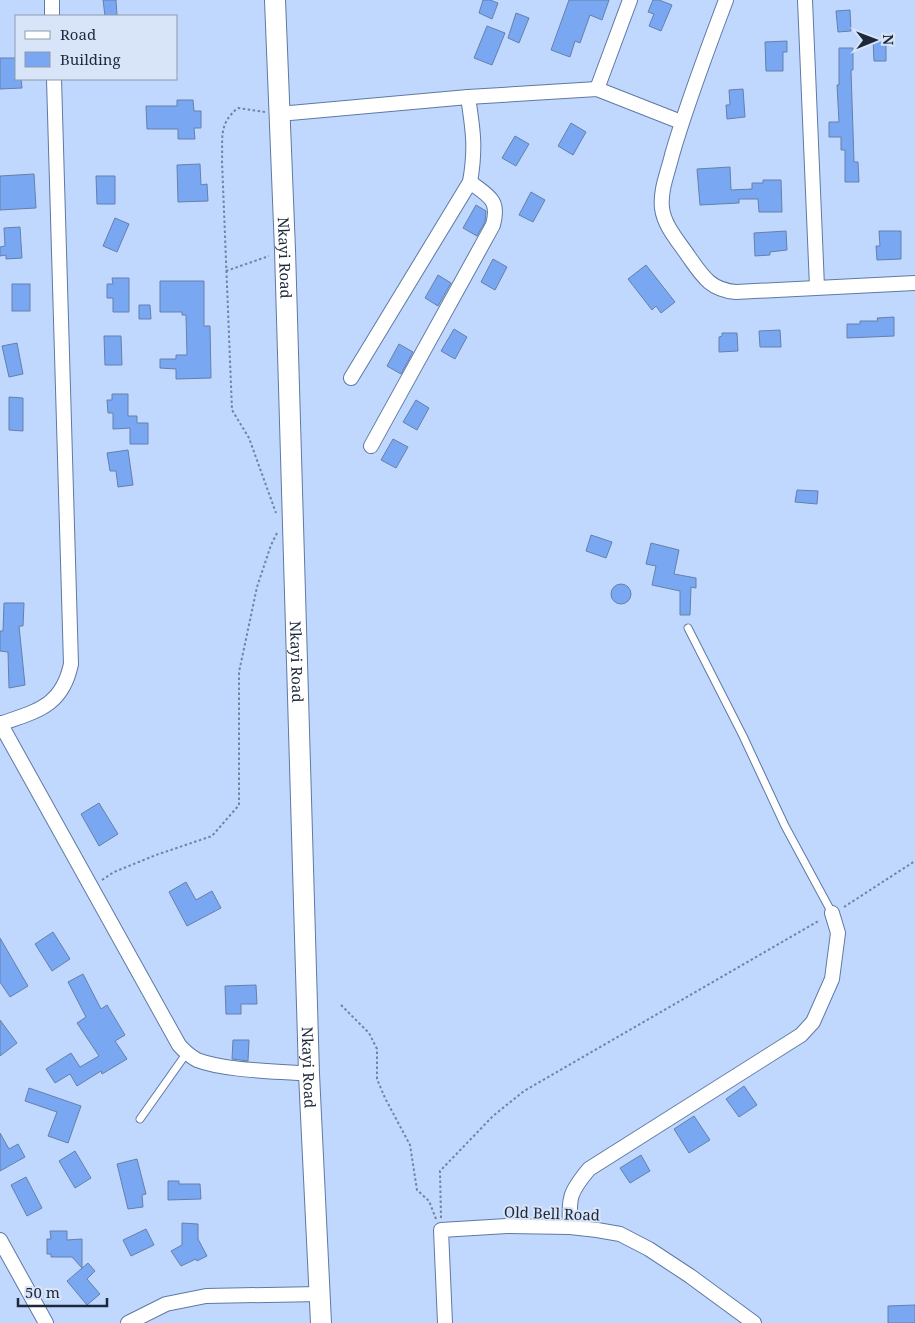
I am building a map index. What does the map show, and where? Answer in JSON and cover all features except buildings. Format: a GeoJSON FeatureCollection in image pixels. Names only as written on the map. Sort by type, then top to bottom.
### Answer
{"type":"FeatureCollection","features":[{"type":"Feature","properties":{"kind":"main road","name":"Nkayi Road"},"geometry":{"type":"LineString","coordinates":[[276,0],[285,250],[285,520],[321,1323]]}},
{"type":"Feature","properties":{"kind":"street"},"geometry":{"type":"LineString","coordinates":[[52,0],[52,15]]}},
{"type":"Feature","properties":{"kind":"street"},"geometry":{"type":"LineString","coordinates":[[597,89],[630,0]]}},
{"type":"Feature","properties":{"kind":"street"},"geometry":{"type":"LineString","coordinates":[[726,0],[681,122],[664,186],[662,208],[667,225],[699,271],[722,291],[736,292],[915,283]]}},
{"type":"Feature","properties":{"kind":"street"},"geometry":{"type":"LineString","coordinates":[[806,0],[817,287]]}},
{"type":"Feature","properties":{"kind":"street"},"geometry":{"type":"LineString","coordinates":[[54,80],[71,664],[69,674],[59,695],[46,706],[0,724],[179,1045],[186,1054],[197,1060],[226,1067],[309,1074]]}},
{"type":"Feature","properties":{"kind":"street"},"geometry":{"type":"LineString","coordinates":[[279,114],[468,97],[597,89],[681,122]]}},
{"type":"Feature","properties":{"kind":"street"},"geometry":{"type":"LineString","coordinates":[[351,378],[470,182],[474,158],[474,136],[468,97]]}},
{"type":"Feature","properties":{"kind":"street"},"geometry":{"type":"LineString","coordinates":[[371,446],[493,225],[495,209],[492,199],[470,182]]}},
{"type":"Feature","properties":{"kind":"street"},"geometry":{"type":"LineString","coordinates":[[570,1227],[569,1201],[576,1184],[589,1169],[800,1036],[813,1022],[832,979],[838,933],[832,913]]}},
{"type":"Feature","properties":{"kind":"street","name":"Old Bell Road"},"geometry":{"type":"LineString","coordinates":[[441,1230],[507,1226],[570,1227],[620,1234],[649,1249],[690,1276],[754,1323]]}},
{"type":"Feature","properties":{"kind":"street"},"geometry":{"type":"LineString","coordinates":[[441,1230],[445,1323]]}},
{"type":"Feature","properties":{"kind":"street"},"geometry":{"type":"LineString","coordinates":[[0,1240],[46,1323]]}},
{"type":"Feature","properties":{"kind":"street"},"geometry":{"type":"LineString","coordinates":[[128,1323],[166,1304],[206,1296],[320,1294]]}},
{"type":"Feature","properties":{"kind":"lane"},"geometry":{"type":"LineString","coordinates":[[688,628],[743,736],[785,826],[832,913]]}},
{"type":"Feature","properties":{"kind":"lane"},"geometry":{"type":"LineString","coordinates":[[140,1118],[186,1054]]}},
{"type":"Feature","properties":{"kind":"path"},"geometry":{"type":"LineString","coordinates":[[92,887],[114,872],[212,836],[239,805],[239,672],[256,587],[271,545],[285,520],[273,500],[249,438],[232,410],[226,272],[223,127],[229,115],[238,108],[279,114]]}},
{"type":"Feature","properties":{"kind":"path"},"geometry":{"type":"LineString","coordinates":[[226,272],[285,250]]}},
{"type":"Feature","properties":{"kind":"path"},"geometry":{"type":"LineString","coordinates":[[441,1230],[440,1171],[493,1116],[524,1091],[832,913],[850,905],[915,861]]}},
{"type":"Feature","properties":{"kind":"path"},"geometry":{"type":"LineString","coordinates":[[341,1005],[369,1033],[377,1049],[377,1079],[410,1145],[417,1190],[429,1201],[441,1230]]}}]}
